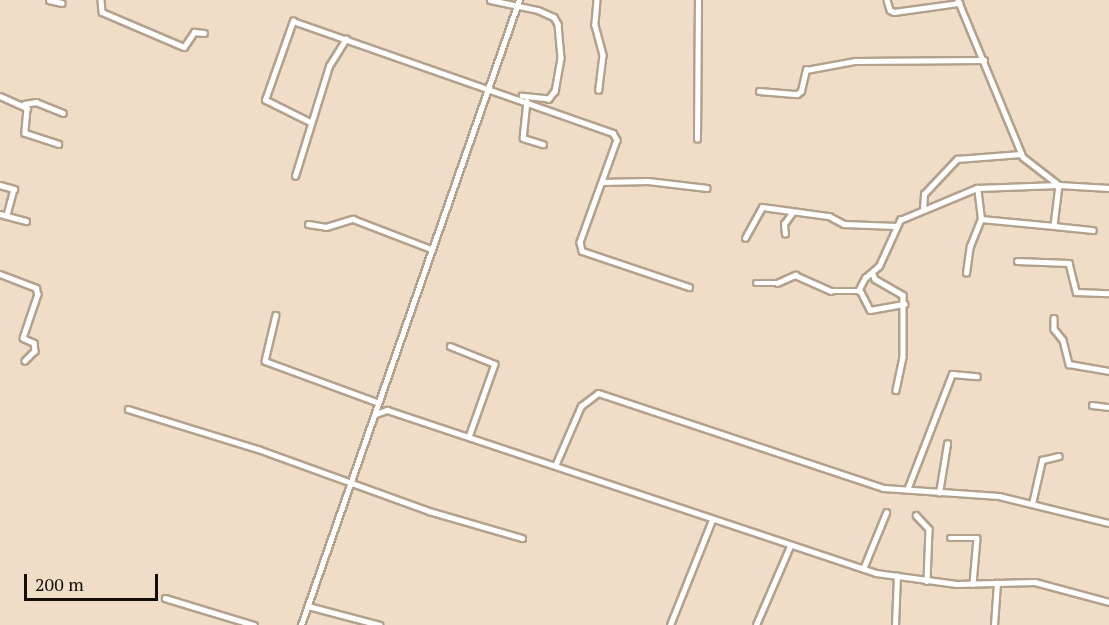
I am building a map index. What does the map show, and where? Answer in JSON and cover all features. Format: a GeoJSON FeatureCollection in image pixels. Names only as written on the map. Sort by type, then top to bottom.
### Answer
{"type":"FeatureCollection","features":[{"type":"Feature","properties":{"kind":"street"},"geometry":{"type":"LineString","coordinates":[[49,0],[62,3]]}},
{"type":"Feature","properties":{"kind":"street"},"geometry":{"type":"LineString","coordinates":[[101,0],[102,12],[184,47],[194,32],[204,33]]}},
{"type":"Feature","properties":{"kind":"street"},"geometry":{"type":"LineString","coordinates":[[487,87],[535,100],[549,99],[555,91],[560,71],[558,24],[554,16],[538,10],[490,0]]}},
{"type":"Feature","properties":{"kind":"street"},"geometry":{"type":"LineString","coordinates":[[301,625],[519,0]]}},
{"type":"Feature","properties":{"kind":"street"},"geometry":{"type":"LineString","coordinates":[[597,0],[595,25],[603,55],[599,90]]}},
{"type":"Feature","properties":{"kind":"street"},"geometry":{"type":"LineString","coordinates":[[697,139],[698,0]]}},
{"type":"Feature","properties":{"kind":"street"},"geometry":{"type":"LineString","coordinates":[[887,0],[890,10],[894,12],[958,2],[984,60],[1021,154],[1059,185]]}},
{"type":"Feature","properties":{"kind":"street"},"geometry":{"type":"LineString","coordinates":[[311,123],[265,100],[290,26],[296,22],[527,101],[616,135],[580,242],[582,250],[689,287]]}},
{"type":"Feature","properties":{"kind":"street"},"geometry":{"type":"LineString","coordinates":[[295,176],[333,55],[346,39]]}},
{"type":"Feature","properties":{"kind":"street"},"geometry":{"type":"LineString","coordinates":[[759,91],[797,94],[801,91],[806,70],[855,61],[984,60]]}},
{"type":"Feature","properties":{"kind":"street"},"geometry":{"type":"LineString","coordinates":[[0,96],[24,104],[36,102],[63,113]]}},
{"type":"Feature","properties":{"kind":"street"},"geometry":{"type":"LineString","coordinates":[[527,101],[521,132],[528,142],[543,144]]}},
{"type":"Feature","properties":{"kind":"street"},"geometry":{"type":"LineString","coordinates":[[24,104],[29,112],[25,133],[58,144]]}},
{"type":"Feature","properties":{"kind":"street"},"geometry":{"type":"LineString","coordinates":[[923,208],[924,194],[957,159],[1021,154]]}},
{"type":"Feature","properties":{"kind":"street"},"geometry":{"type":"LineString","coordinates":[[602,182],[648,181],[707,188]]}},
{"type":"Feature","properties":{"kind":"street"},"geometry":{"type":"LineString","coordinates":[[0,185],[14,189],[7,216]]}},
{"type":"Feature","properties":{"kind":"street"},"geometry":{"type":"LineString","coordinates":[[1054,226],[1059,185]]}},
{"type":"Feature","properties":{"kind":"street"},"geometry":{"type":"LineString","coordinates":[[904,304],[870,310],[860,290],[865,278],[873,273],[896,226],[905,216],[977,188],[1059,185],[1109,188]]}},
{"type":"Feature","properties":{"kind":"street"},"geometry":{"type":"LineString","coordinates":[[966,273],[970,246],[981,219],[977,188]]}},
{"type":"Feature","properties":{"kind":"street"},"geometry":{"type":"LineString","coordinates":[[745,238],[762,207],[792,213],[829,216],[844,225],[896,226]]}},
{"type":"Feature","properties":{"kind":"street"},"geometry":{"type":"LineString","coordinates":[[785,234],[784,224],[792,213]]}},
{"type":"Feature","properties":{"kind":"street"},"geometry":{"type":"LineString","coordinates":[[0,214],[26,221]]}},
{"type":"Feature","properties":{"kind":"street"},"geometry":{"type":"LineString","coordinates":[[308,224],[326,227],[353,219],[431,249]]}},
{"type":"Feature","properties":{"kind":"street"},"geometry":{"type":"LineString","coordinates":[[981,219],[1093,230]]}},
{"type":"Feature","properties":{"kind":"street"},"geometry":{"type":"LineString","coordinates":[[1017,261],[1069,263],[1073,290],[1109,293]]}},
{"type":"Feature","properties":{"kind":"street"},"geometry":{"type":"LineString","coordinates":[[873,273],[875,279],[902,291],[904,304],[903,357],[896,390]]}},
{"type":"Feature","properties":{"kind":"street"},"geometry":{"type":"LineString","coordinates":[[0,274],[36,288],[38,294],[23,335],[34,343],[35,351],[25,362]]}},
{"type":"Feature","properties":{"kind":"street"},"geometry":{"type":"LineString","coordinates":[[756,283],[777,283],[795,275],[831,291],[860,290]]}},
{"type":"Feature","properties":{"kind":"street"},"geometry":{"type":"LineString","coordinates":[[276,315],[265,362],[380,401],[387,410],[862,569],[927,581],[973,584],[1035,582],[1109,602]]}},
{"type":"Feature","properties":{"kind":"street"},"geometry":{"type":"LineString","coordinates":[[1054,318],[1054,330],[1063,340],[1069,364],[1109,371]]}},
{"type":"Feature","properties":{"kind":"street"},"geometry":{"type":"LineString","coordinates":[[450,346],[495,364],[470,437]]}},
{"type":"Feature","properties":{"kind":"street"},"geometry":{"type":"LineString","coordinates":[[907,490],[952,374],[977,376]]}},
{"type":"Feature","properties":{"kind":"street"},"geometry":{"type":"LineString","coordinates":[[555,466],[581,406],[598,393],[874,485],[939,493],[999,496],[1109,523]]}},
{"type":"Feature","properties":{"kind":"street"},"geometry":{"type":"LineString","coordinates":[[1092,405],[1109,407]]}},
{"type":"Feature","properties":{"kind":"street"},"geometry":{"type":"LineString","coordinates":[[128,409],[258,449],[351,483],[522,538]]}},
{"type":"Feature","properties":{"kind":"street"},"geometry":{"type":"LineString","coordinates":[[376,414],[387,410]]}},
{"type":"Feature","properties":{"kind":"street"},"geometry":{"type":"LineString","coordinates":[[939,493],[947,444]]}},
{"type":"Feature","properties":{"kind":"street"},"geometry":{"type":"LineString","coordinates":[[1032,504],[1042,460],[1059,456]]}},
{"type":"Feature","properties":{"kind":"street"},"geometry":{"type":"LineString","coordinates":[[862,569],[886,513]]}},
{"type":"Feature","properties":{"kind":"street"},"geometry":{"type":"LineString","coordinates":[[916,515],[929,529],[927,581]]}},
{"type":"Feature","properties":{"kind":"street"},"geometry":{"type":"LineString","coordinates":[[670,625],[712,520]]}},
{"type":"Feature","properties":{"kind":"street"},"geometry":{"type":"LineString","coordinates":[[950,538],[977,538],[973,584]]}},
{"type":"Feature","properties":{"kind":"street"},"geometry":{"type":"LineString","coordinates":[[756,625],[790,546]]}},
{"type":"Feature","properties":{"kind":"street"},"geometry":{"type":"LineString","coordinates":[[895,625],[897,576]]}},
{"type":"Feature","properties":{"kind":"street"},"geometry":{"type":"LineString","coordinates":[[994,625],[997,583]]}},
{"type":"Feature","properties":{"kind":"street"},"geometry":{"type":"LineString","coordinates":[[165,598],[254,625]]}},
{"type":"Feature","properties":{"kind":"street"},"geometry":{"type":"LineString","coordinates":[[308,606],[380,625]]}}]}
